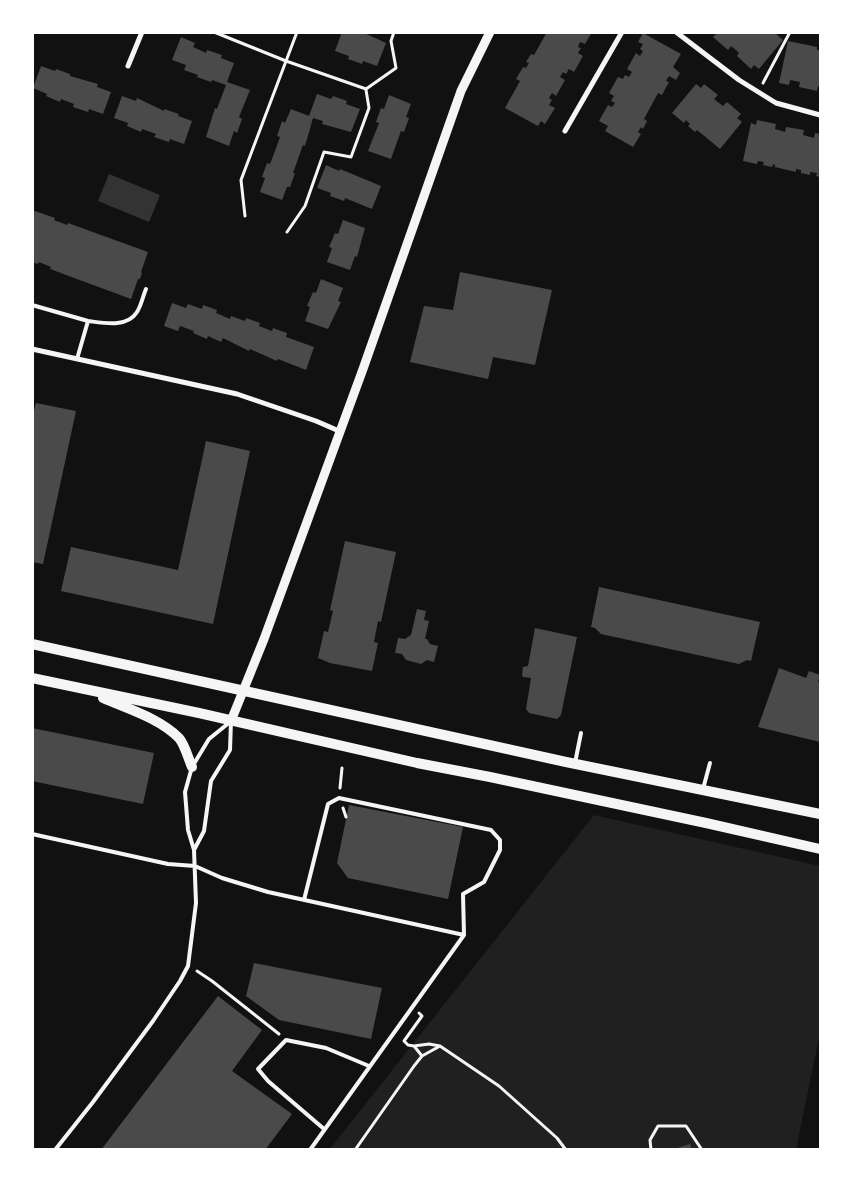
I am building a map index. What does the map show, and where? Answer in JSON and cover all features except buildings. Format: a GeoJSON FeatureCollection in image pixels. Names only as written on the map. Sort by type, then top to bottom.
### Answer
{"type":"FeatureCollection","features":[{"type":"Feature","properties":{"kind":"main road"},"geometry":{"type":"LineString","coordinates":[[32,644],[243,692],[820,814]]}},
{"type":"Feature","properties":{"kind":"main road"},"geometry":{"type":"LineString","coordinates":[[32,678],[820,849]]}},
{"type":"Feature","properties":{"kind":"main road"},"geometry":{"type":"LineString","coordinates":[[84,690],[148,717],[166,728],[180,740],[192,767]]}},
{"type":"Feature","properties":{"kind":"street"},"geometry":{"type":"LineString","coordinates":[[128,66],[142,32]]}},
{"type":"Feature","properties":{"kind":"street"},"geometry":{"type":"LineString","coordinates":[[231,721],[264,639],[363,369],[461,92],[490,32]]}},
{"type":"Feature","properties":{"kind":"street"},"geometry":{"type":"LineString","coordinates":[[565,131],[622,32]]}},
{"type":"Feature","properties":{"kind":"street"},"geometry":{"type":"LineString","coordinates":[[676,32],[739,80],[776,103],[820,115]]}},
{"type":"Feature","properties":{"kind":"street"},"geometry":{"type":"LineString","coordinates":[[32,348],[237,394],[316,421],[339,431]]}},
{"type":"Feature","properties":{"kind":"lane"},"geometry":{"type":"LineString","coordinates":[[32,305],[88,321],[111,324],[125,321],[137,313],[146,289]]}},
{"type":"Feature","properties":{"kind":"lane"},"geometry":{"type":"LineString","coordinates":[[76,359],[88,321]]}},
{"type":"Feature","properties":{"kind":"lane"},"geometry":{"type":"LineString","coordinates":[[56,1150],[153,1021],[188,966],[196,908],[194,850],[188,830],[186,792],[192,767],[209,739],[231,721]]}},
{"type":"Feature","properties":{"kind":"lane"},"geometry":{"type":"LineString","coordinates":[[194,850],[204,831],[211,781],[230,750],[231,721]]}},
{"type":"Feature","properties":{"kind":"lane"},"geometry":{"type":"LineString","coordinates":[[575,763],[581,734]]}},
{"type":"Feature","properties":{"kind":"lane"},"geometry":{"type":"LineString","coordinates":[[703,790],[710,763]]}},
{"type":"Feature","properties":{"kind":"lane"},"geometry":{"type":"LineString","coordinates":[[304,900],[328,804],[339,798],[491,830],[500,840],[500,850],[484,882],[463,894],[464,935],[310,1150]]}},
{"type":"Feature","properties":{"kind":"lane"},"geometry":{"type":"LineString","coordinates":[[32,834],[168,864],[195,866],[222,878],[268,892],[464,935]]}},
{"type":"Feature","properties":{"kind":"lane"},"geometry":{"type":"LineString","coordinates":[[324,1129],[268,1081],[258,1069],[286,1040],[326,1048],[369,1066]]}},
{"type":"Feature","properties":{"kind":"path"},"geometry":{"type":"LineString","coordinates":[[214,32],[286,61],[366,89]]}},
{"type":"Feature","properties":{"kind":"path"},"geometry":{"type":"LineString","coordinates":[[245,216],[241,180],[297,32]]}},
{"type":"Feature","properties":{"kind":"path"},"geometry":{"type":"LineString","coordinates":[[366,89],[396,68],[391,41],[394,32]]}},
{"type":"Feature","properties":{"kind":"path"},"geometry":{"type":"LineString","coordinates":[[758,92],[790,32]]}},
{"type":"Feature","properties":{"kind":"path"},"geometry":{"type":"LineString","coordinates":[[287,232],[305,206],[324,152],[351,157],[369,108],[366,89]]}},
{"type":"Feature","properties":{"kind":"path"},"geometry":{"type":"LineString","coordinates":[[188,966],[212,981],[262,1018],[286,1040]]}},
{"type":"Feature","properties":{"kind":"path"},"geometry":{"type":"LineString","coordinates":[[422,1056],[414,1046],[428,1044],[440,1046],[499,1086],[557,1138],[566,1150]]}},
{"type":"Feature","properties":{"kind":"path"},"geometry":{"type":"LineString","coordinates":[[355,1150],[422,1056],[440,1046]]}},
{"type":"Feature","properties":{"kind":"path"},"geometry":{"type":"LineString","coordinates":[[651,1150],[650,1140],[658,1126],[686,1126],[702,1150]]}},
{"type":"Feature","properties":{"kind":"shaded area"},"geometry":{"type":"Polygon","coordinates":[[[109,174],[160,195],[149,222],[98,201],[109,174]]]}},
{"type":"Feature","properties":{"kind":"shaded area"},"geometry":{"type":"Polygon","coordinates":[[[594,815],[820,866],[820,1033],[796,1149],[329,1150],[594,815]]]}}]}
